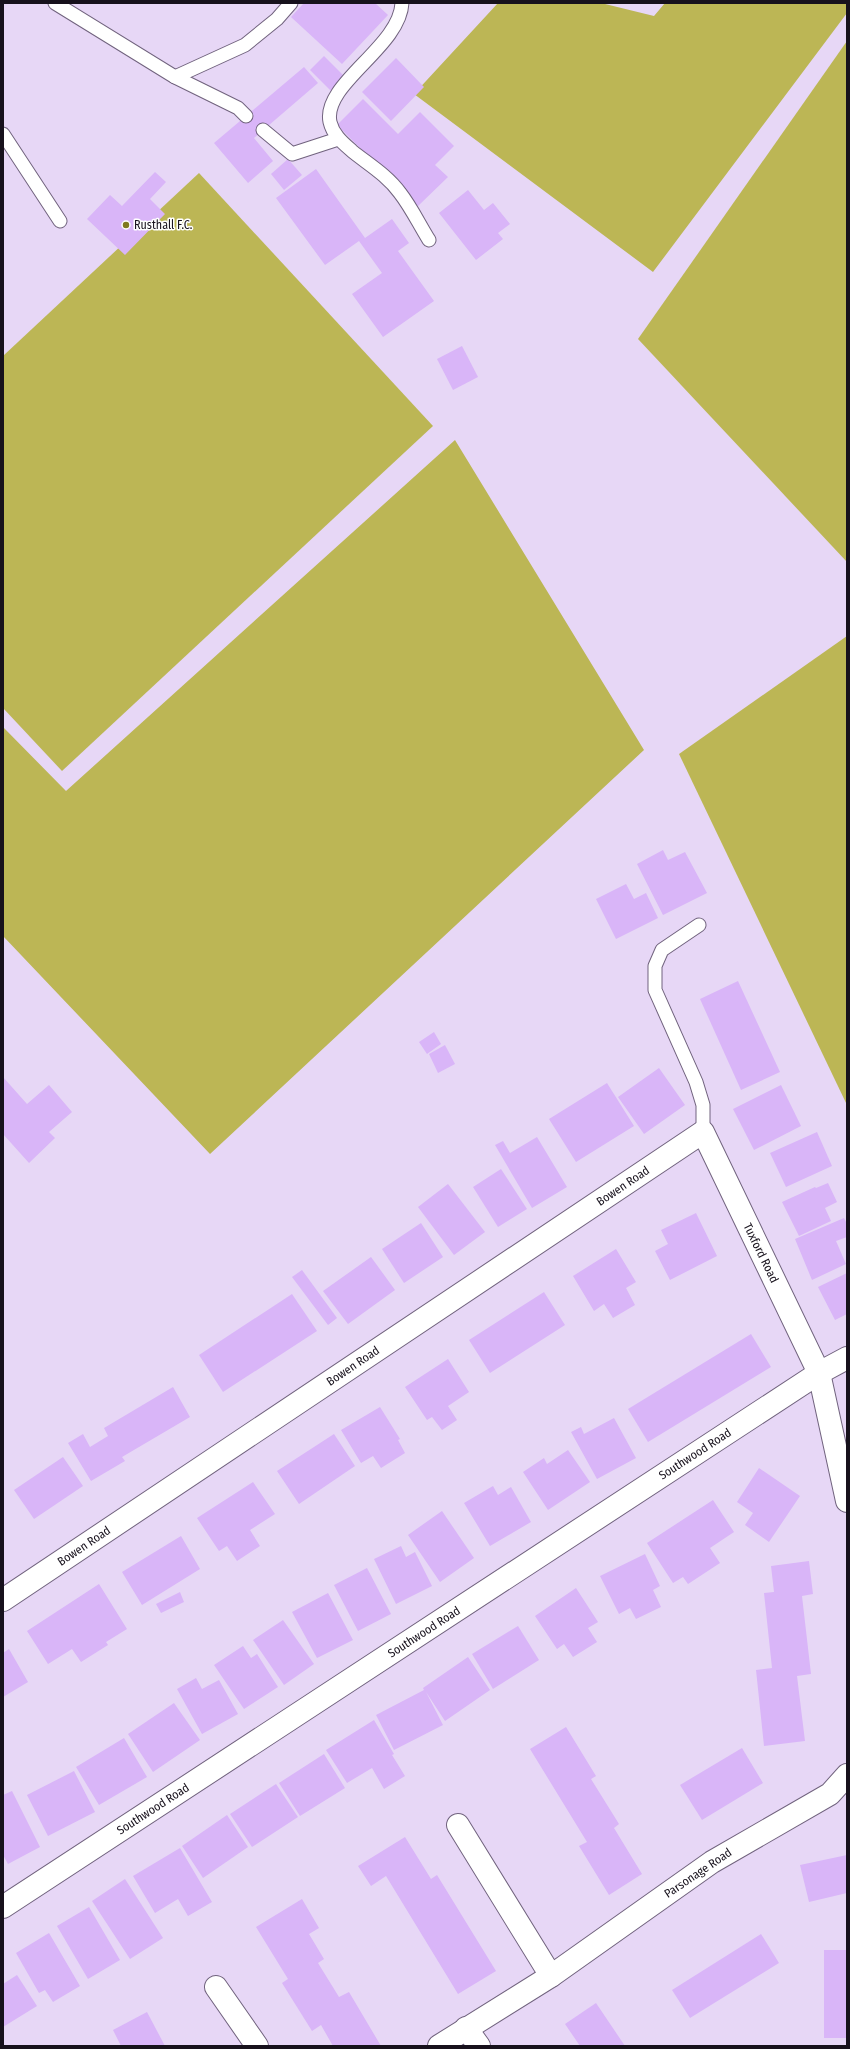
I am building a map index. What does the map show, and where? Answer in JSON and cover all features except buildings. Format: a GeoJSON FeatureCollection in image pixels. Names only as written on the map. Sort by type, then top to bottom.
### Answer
{"type":"FeatureCollection","features":[{"type":"Feature","properties":{"kind":"street","name":"Tuxford Road"},"geometry":{"type":"LineString","coordinates":[[703,1132],[819,1373]]}},
{"type":"Feature","properties":{"kind":"street","name":"Bowen Road"},"geometry":{"type":"LineString","coordinates":[[3,1600],[703,1132]]}},
{"type":"Feature","properties":{"kind":"street","name":"Southwood Road"},"geometry":{"type":"LineString","coordinates":[[3,1907],[819,1373],[847,1358]]}},
{"type":"Feature","properties":{"kind":"street"},"geometry":{"type":"LineString","coordinates":[[819,1373],[847,1501]]}},
{"type":"Feature","properties":{"kind":"street","name":"Parsonage Road"},"geometry":{"type":"LineString","coordinates":[[439,2046],[551,1976],[712,1862],[830,1794],[847,1775]]}},
{"type":"Feature","properties":{"kind":"street"},"geometry":{"type":"LineString","coordinates":[[458,1825],[551,1976]]}},
{"type":"Feature","properties":{"kind":"street"},"geometry":{"type":"LineString","coordinates":[[216,1987],[257,2046]]}},
{"type":"Feature","properties":{"kind":"street"},"geometry":{"type":"LineString","coordinates":[[466,2028],[479,2046]]}},
{"type":"Feature","properties":{"kind":"lane"},"geometry":{"type":"LineString","coordinates":[[55,3],[175,77],[238,108],[246,116]]}},
{"type":"Feature","properties":{"kind":"lane"},"geometry":{"type":"LineString","coordinates":[[175,77],[245,45],[277,19],[291,3]]}},
{"type":"Feature","properties":{"kind":"lane"},"geometry":{"type":"LineString","coordinates":[[402,3],[396,22],[380,47],[337,92],[330,112],[330,123],[338,139],[379,171],[400,192],[429,240]]}},
{"type":"Feature","properties":{"kind":"lane"},"geometry":{"type":"LineString","coordinates":[[263,130],[292,154],[338,139]]}},
{"type":"Feature","properties":{"kind":"lane"},"geometry":{"type":"LineString","coordinates":[[3,134],[60,221]]}},
{"type":"Feature","properties":{"kind":"lane"},"geometry":{"type":"LineString","coordinates":[[699,925],[662,950],[655,966],[655,990],[696,1082],[703,1105],[703,1132]]}},
{"type":"Feature","properties":{"kind":"shaded area"},"geometry":{"type":"Polygon","coordinates":[[[498,3],[601,3],[654,16],[665,3],[847,3],[847,13],[653,272],[414,94],[498,3]]]}},
{"type":"Feature","properties":{"kind":"shaded area"},"geometry":{"type":"Polygon","coordinates":[[[847,41],[847,562],[638,339],[847,41]]]}},
{"type":"Feature","properties":{"kind":"shaded area"},"geometry":{"type":"Polygon","coordinates":[[[199,173],[433,426],[62,771],[3,708],[3,356],[199,173]]]}},
{"type":"Feature","properties":{"kind":"shaded area"},"geometry":{"type":"Polygon","coordinates":[[[455,440],[644,750],[210,1154],[3,936],[3,727],[66,791],[455,440]]]}},
{"type":"Feature","properties":{"kind":"shaded area"},"geometry":{"type":"Polygon","coordinates":[[[847,636],[847,1105],[679,754],[847,636]]]}},
{"type":"Feature","properties":{"kind":"place","name":"Rusthall F.C."},"geometry":{"type":"Point","coordinates":[126,225]}}]}
